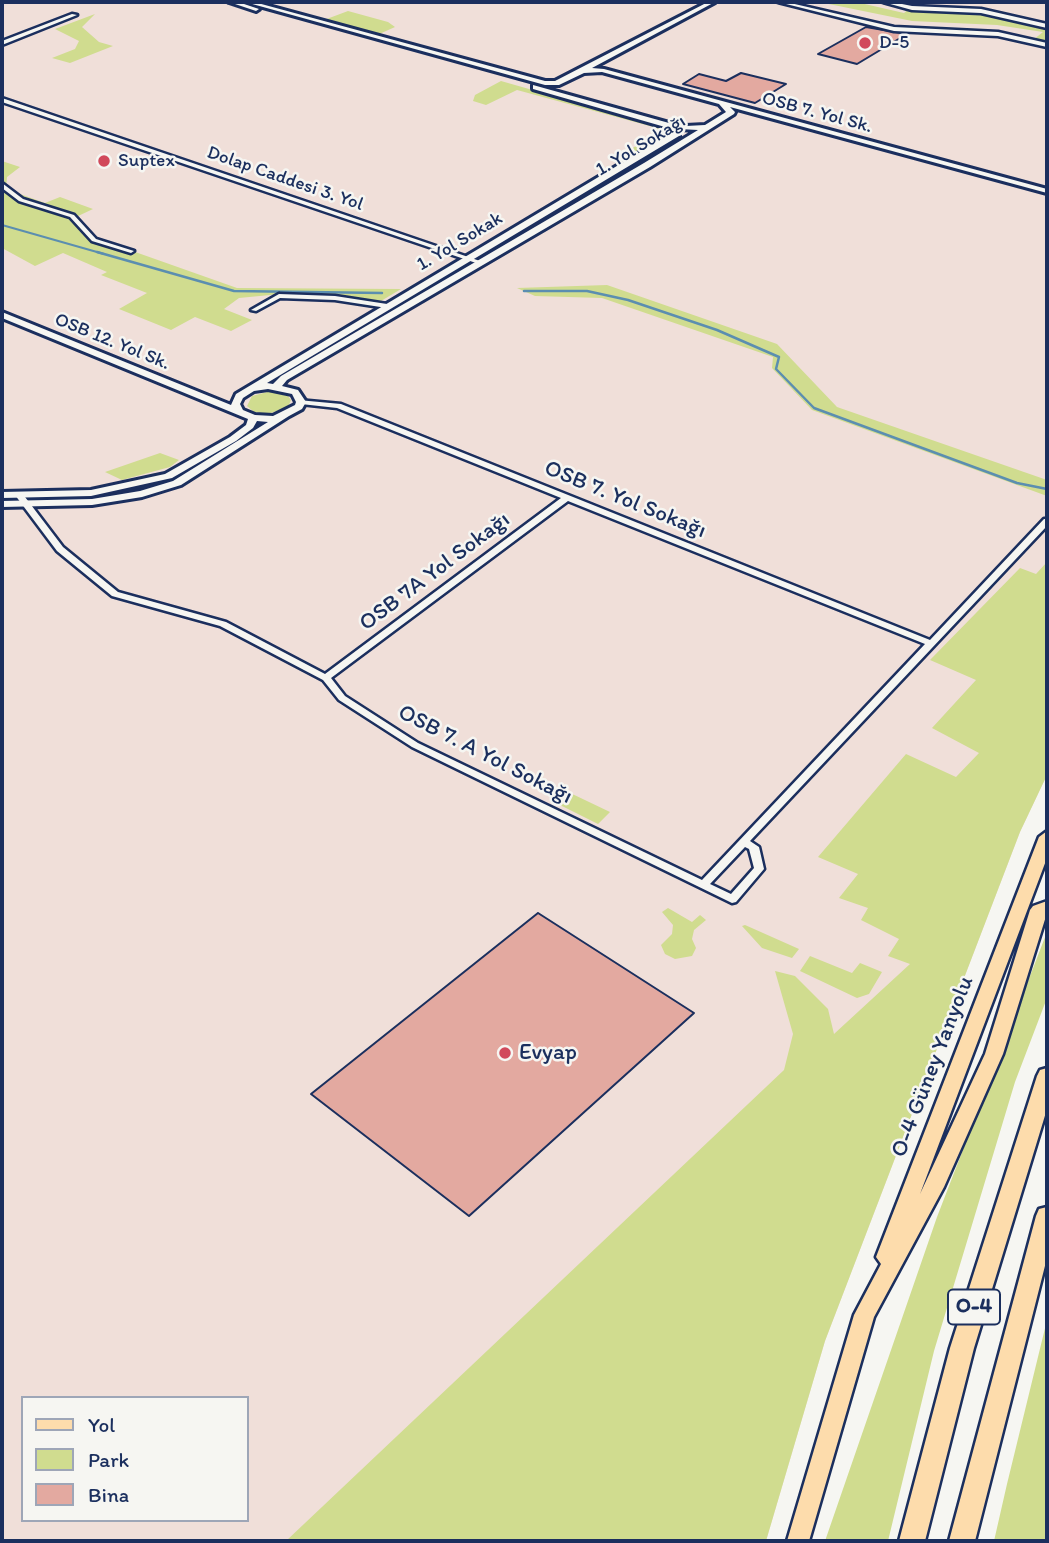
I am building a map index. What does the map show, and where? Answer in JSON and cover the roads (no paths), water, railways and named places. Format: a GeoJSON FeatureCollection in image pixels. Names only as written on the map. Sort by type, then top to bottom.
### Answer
{"type":"FeatureCollection","features":[{"type":"Feature","properties":{"kind":"highway","name":"O-4"},"geometry":{"type":"LineString","coordinates":[[912,1541],[962,1348],[1047,1076]]}},
{"type":"Feature","properties":{"kind":"highway","name":"O-4"},"geometry":{"type":"LineString","coordinates":[[962,1541],[1047,1216]]}},
{"type":"Feature","properties":{"kind":"main road","name":"O-4 Güney Yanyolu"},"geometry":{"type":"LineString","coordinates":[[864,1315],[1047,837]]}},
{"type":"Feature","properties":{"kind":"main road"},"geometry":{"type":"LineString","coordinates":[[799,1541],[864,1315],[934,1187],[994,1054],[1039,911],[1047,908]]}},
{"type":"Feature","properties":{"kind":"street","name":"1. Yol Sokağı"},"geometry":{"type":"LineString","coordinates":[[232,2],[507,76],[668,125],[686,128],[708,126]]}},
{"type":"Feature","properties":{"kind":"street"},"geometry":{"type":"LineString","coordinates":[[248,2],[507,76],[556,83],[712,2]]}},
{"type":"Feature","properties":{"kind":"street"},"geometry":{"type":"LineString","coordinates":[[781,2],[894,29],[998,34],[1047,45]]}},
{"type":"Feature","properties":{"kind":"street"},"geometry":{"type":"LineString","coordinates":[[886,2],[912,8],[981,11],[1047,26]]}},
{"type":"Feature","properties":{"kind":"street"},"geometry":{"type":"LineString","coordinates":[[2,43],[74,15]]}},
{"type":"Feature","properties":{"kind":"street"},"geometry":{"type":"LineString","coordinates":[[601,60],[602,70]]}},
{"type":"Feature","properties":{"kind":"street","name":"OSB 7. Yol Sk."},"geometry":{"type":"LineString","coordinates":[[578,73],[602,70],[1047,191]]}},
{"type":"Feature","properties":{"kind":"street"},"geometry":{"type":"LineString","coordinates":[[556,83],[553,87],[556,93]]}},
{"type":"Feature","properties":{"kind":"street","name":"Dolap Caddesi 3. Yol"},"geometry":{"type":"LineString","coordinates":[[2,100],[478,262]]}},
{"type":"Feature","properties":{"kind":"street"},"geometry":{"type":"LineString","coordinates":[[723,104],[732,112]]}},
{"type":"Feature","properties":{"kind":"street"},"geometry":{"type":"LineString","coordinates":[[708,126],[732,112],[750,111]]}},
{"type":"Feature","properties":{"kind":"street","name":"1. Yol Sokak"},"geometry":{"type":"LineString","coordinates":[[251,389],[676,134],[676,130],[668,125]]}},
{"type":"Feature","properties":{"kind":"street","name":"1. Yol Sokağı"},"geometry":{"type":"LineString","coordinates":[[236,400],[251,389],[277,386],[284,378],[647,165],[708,126]]}},
{"type":"Feature","properties":{"kind":"street"},"geometry":{"type":"LineString","coordinates":[[2,185],[20,200],[72,216],[94,240],[131,251]]}},
{"type":"Feature","properties":{"kind":"street"},"geometry":{"type":"LineString","coordinates":[[254,310],[279,296],[335,298],[387,306]]}},
{"type":"Feature","properties":{"kind":"street","name":"OSB 12. Yol Sk."},"geometry":{"type":"LineString","coordinates":[[2,315],[239,412]]}},
{"type":"Feature","properties":{"kind":"street"},"geometry":{"type":"LineString","coordinates":[[2,495],[21,500],[92,502],[142,494],[177,483],[293,412],[301,402],[295,391],[277,386]]}},
{"type":"Feature","properties":{"kind":"street"},"geometry":{"type":"LineString","coordinates":[[208,401],[236,400],[239,412],[253,418],[284,416]]}},
{"type":"Feature","properties":{"kind":"street","name":"OSB 7. Yol Sokağı"},"geometry":{"type":"LineString","coordinates":[[301,402],[338,406],[932,644]]}},
{"type":"Feature","properties":{"kind":"street"},"geometry":{"type":"LineString","coordinates":[[2,505],[21,500],[91,493],[167,477],[233,439],[250,426],[253,418]]}},
{"type":"Feature","properties":{"kind":"street","name":"OSB 7A Yol Sokağı"},"geometry":{"type":"LineString","coordinates":[[326,678],[567,498]]}},
{"type":"Feature","properties":{"kind":"street","name":"OSB 7. A Yol Sokağı"},"geometry":{"type":"LineString","coordinates":[[21,500],[60,549],[115,594],[223,624],[326,678],[342,698],[415,745],[732,899],[759,869],[754,848],[744,842]]}},
{"type":"Feature","properties":{"kind":"street"},"geometry":{"type":"LineString","coordinates":[[703,885],[1047,521]]}},
{"type":"Feature","properties":{"kind":"waterway"},"geometry":{"type":"LineString","coordinates":[[2,225],[104,254]]}},
{"type":"Feature","properties":{"kind":"waterway"},"geometry":{"type":"LineString","coordinates":[[97,252],[234,291],[382,293]]}},
{"type":"Feature","properties":{"kind":"waterway"},"geometry":{"type":"LineString","coordinates":[[524,291],[587,291],[628,300],[717,330],[779,357],[776,369],[814,408],[1017,483],[1047,489]]}},
{"type":"Feature","properties":{"kind":"place","name":"D-5"},"geometry":{"type":"Point","coordinates":[865,43]}},
{"type":"Feature","properties":{"kind":"place","name":"Suptex"},"geometry":{"type":"Point","coordinates":[104,161]}},
{"type":"Feature","properties":{"kind":"place","name":"Evyap"},"geometry":{"type":"Point","coordinates":[505,1053]}}]}
